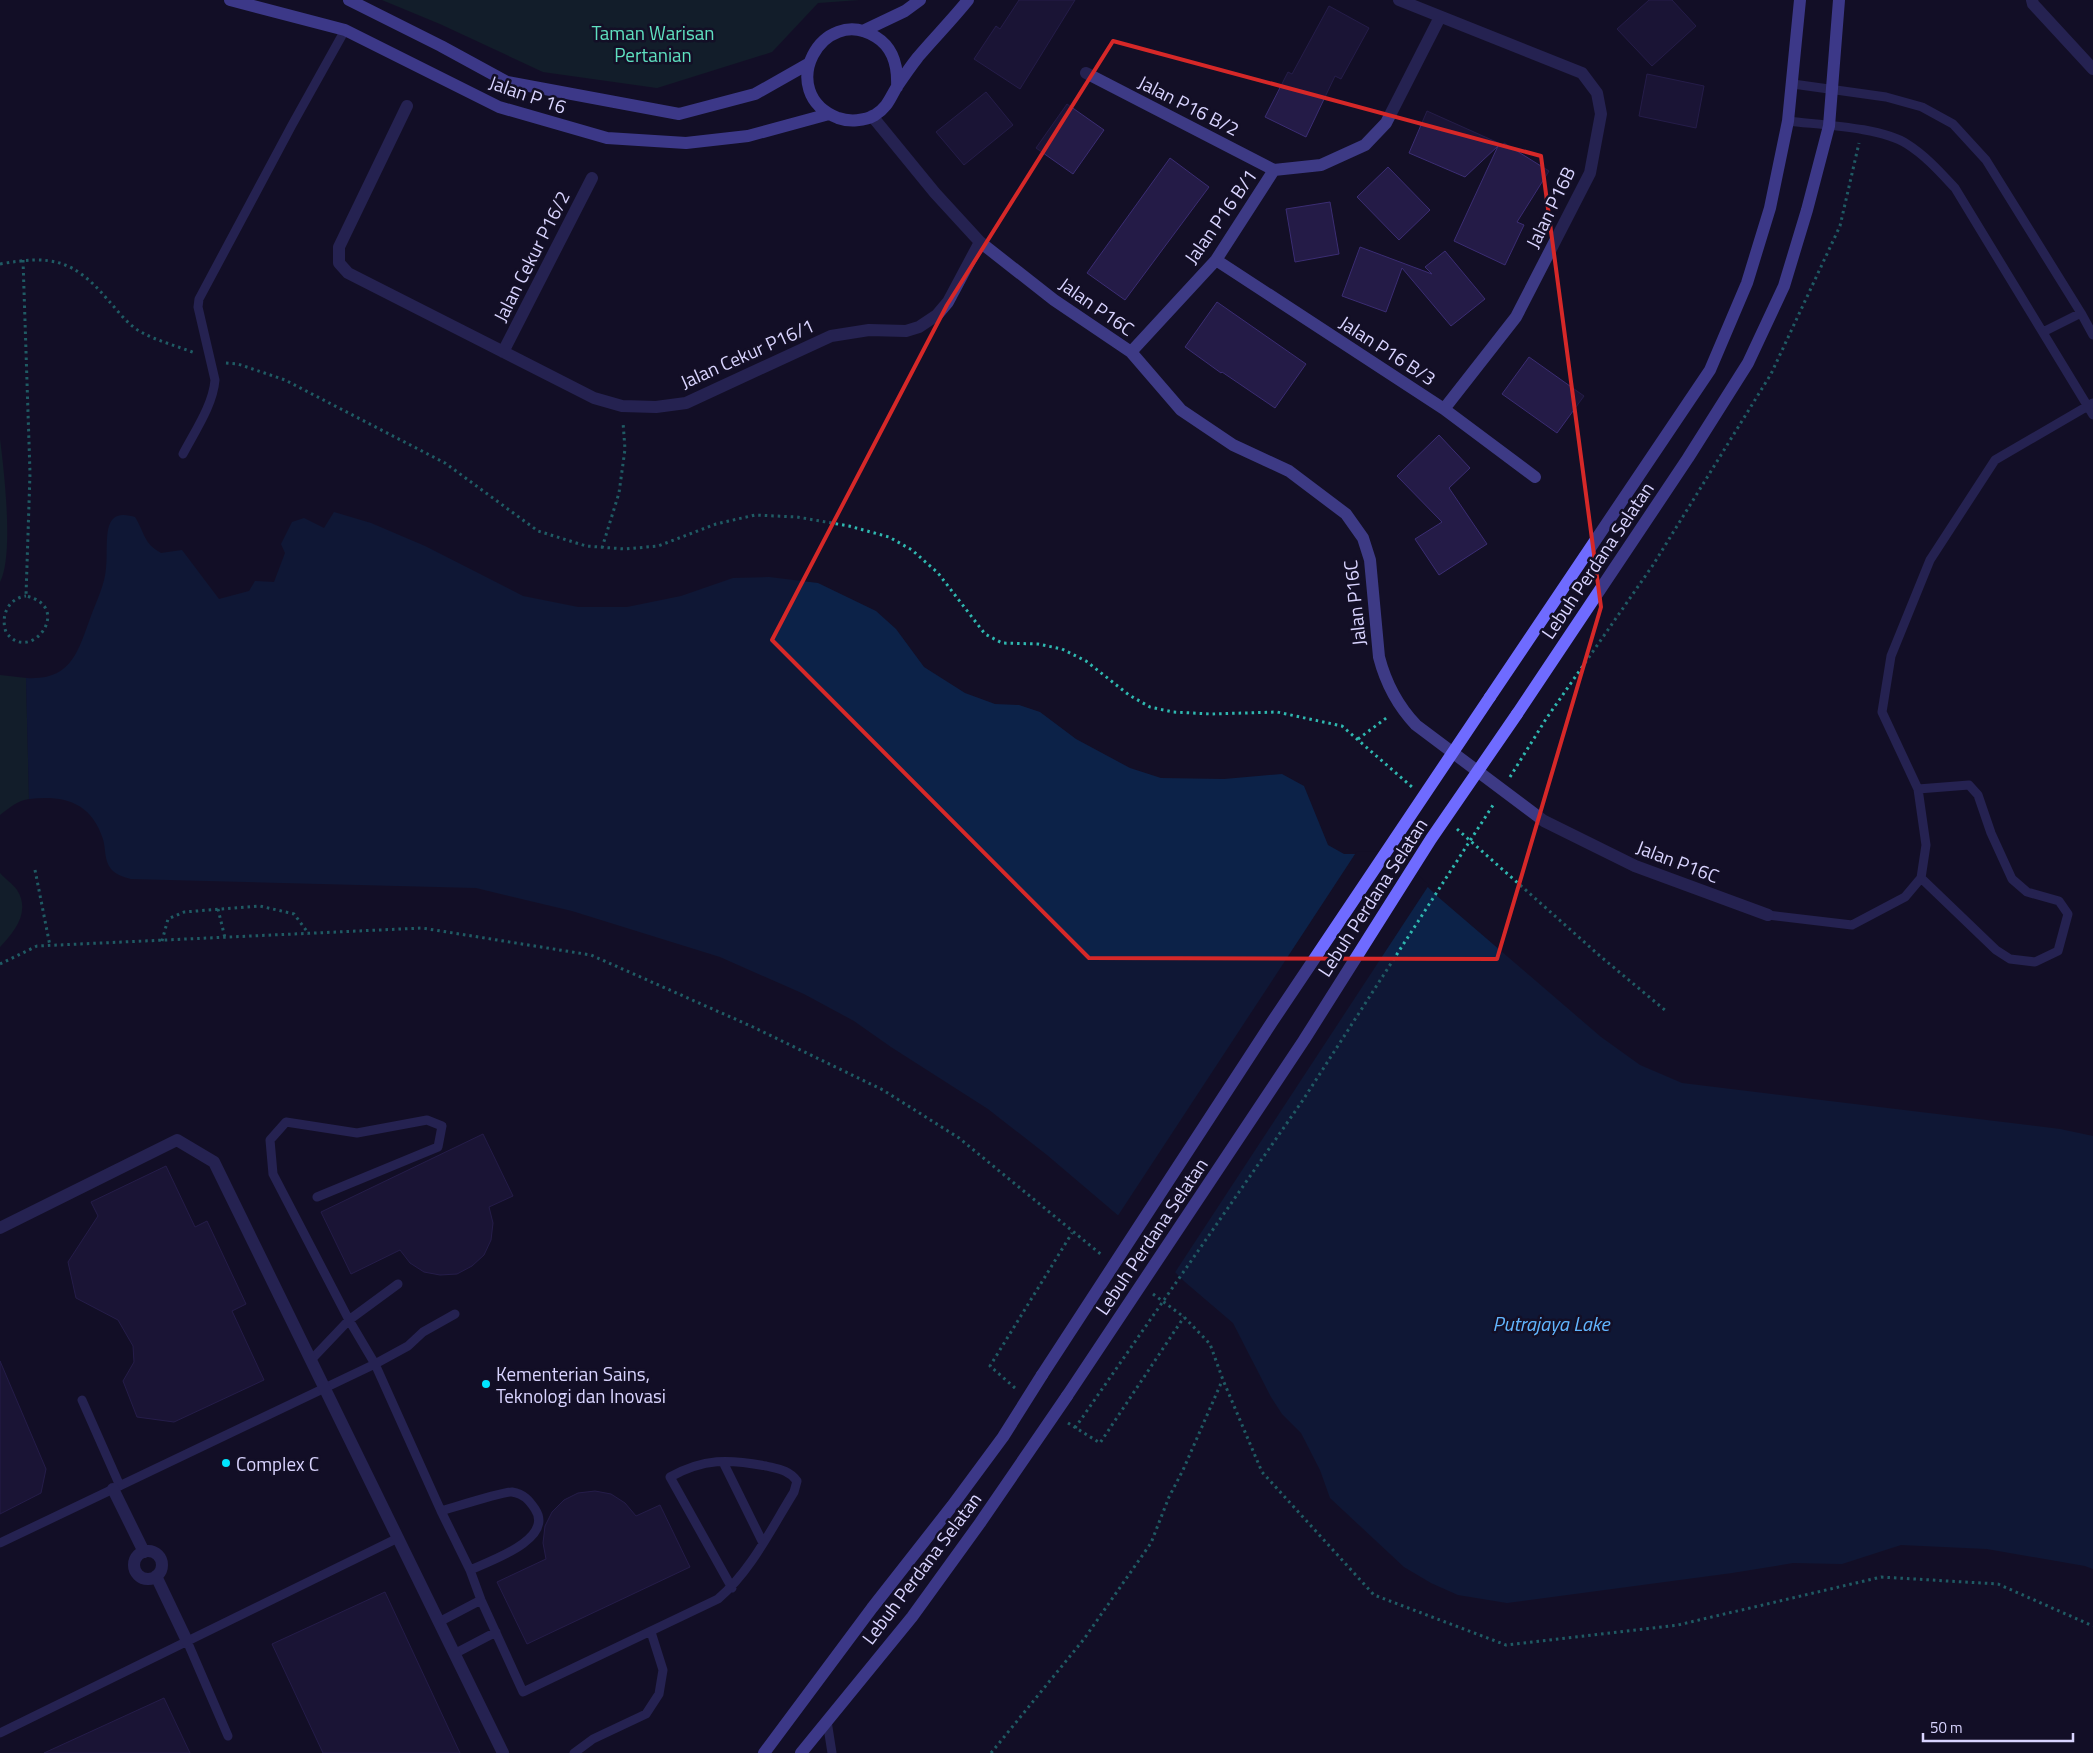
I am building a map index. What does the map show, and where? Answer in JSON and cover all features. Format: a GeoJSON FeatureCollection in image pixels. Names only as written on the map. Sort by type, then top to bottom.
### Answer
{"type":"FeatureCollection","features":[{"type":"Feature","properties":{"kind":"main road","name":"Jalan P 16"},"geometry":{"type":"LineString","coordinates":[[230,0],[345,30],[499,107],[607,138],[686,143],[748,136],[829,114],[843,120],[858,120],[872,116]]}},
{"type":"Feature","properties":{"kind":"main road","name":"Jalan P 16"},"geometry":{"type":"LineString","coordinates":[[349,0],[441,46],[507,82],[679,114],[755,94],[808,64],[814,51],[823,40],[835,33],[849,30],[863,31],[905,11],[920,0]]}},
{"type":"Feature","properties":{"kind":"main road"},"geometry":{"type":"LineString","coordinates":[[872,116],[887,104],[896,87],[918,57],[968,0]]}},
{"type":"Feature","properties":{"kind":"main road","name":"Lebuh Perdana Selatan"},"geometry":{"type":"LineString","coordinates":[[764,1753],[1003,1437],[1272,1022],[1710,370],[1748,283],[1770,208],[1788,121],[1800,0]]}},
{"type":"Feature","properties":{"kind":"main road","name":"Lebuh Perdana Selatan"},"geometry":{"type":"LineString","coordinates":[[801,1753],[912,1617],[980,1523],[1067,1396],[1304,1040],[1431,839],[1688,458],[1748,363],[1784,286],[1807,210],[1829,126],[1839,0]]}},
{"type":"Feature","properties":{"kind":"main road"},"geometry":{"type":"LineString","coordinates":[[863,31],[876,37],[891,53],[898,73],[896,87]]}},
{"type":"Feature","properties":{"kind":"main road"},"geometry":{"type":"LineString","coordinates":[[808,64],[807,78],[810,92],[818,105],[829,114]]}},
{"type":"Feature","properties":{"kind":"street","name":"Jalan P16B"},"geometry":{"type":"LineString","coordinates":[[1399,0],[1582,73],[1597,93],[1601,114],[1590,173],[1516,317],[1444,410]]}},
{"type":"Feature","properties":{"kind":"street"},"geometry":{"type":"LineString","coordinates":[[2032,0],[2033,4],[2093,69]]}},
{"type":"Feature","properties":{"kind":"street","name":"Jalan P16 B/1"},"geometry":{"type":"LineString","coordinates":[[1131,352],[1216,260],[1274,170],[1321,166],[1365,145],[1386,123],[1440,17]]}},
{"type":"Feature","properties":{"kind":"street","name":"Jalan P16 B/2"},"geometry":{"type":"LineString","coordinates":[[1086,73],[1274,170]]}},
{"type":"Feature","properties":{"kind":"street","name":"Jalan Cekur P16/1"},"geometry":{"type":"LineString","coordinates":[[406,106],[339,247],[339,263],[348,272],[594,398],[622,406],[656,407],[686,403],[831,336],[869,330],[906,331],[919,327],[937,315],[948,302],[980,242]]}},
{"type":"Feature","properties":{"kind":"street","name":"Jalan P16C"},"geometry":{"type":"LineString","coordinates":[[872,116],[935,193],[980,242],[1054,300],[1131,352],[1181,410],[1234,445],[1289,471],[1346,514],[1363,538],[1370,560],[1381,664],[1390,690],[1401,709],[1416,725],[1544,821],[1635,866],[1768,915]]}},
{"type":"Feature","properties":{"kind":"street","name":"Jalan Cekur P16/2"},"geometry":{"type":"LineString","coordinates":[[503,352],[592,178]]}},
{"type":"Feature","properties":{"kind":"street","name":"Jalan P16 B/3"},"geometry":{"type":"LineString","coordinates":[[1216,260],[1444,410],[1536,477]]}},
{"type":"Feature","properties":{"kind":"street"},"geometry":{"type":"LineString","coordinates":[[0,1228],[178,1140],[214,1162],[503,1753]]}},
{"type":"Feature","properties":{"kind":"street"},"geometry":{"type":"LineString","coordinates":[[117,1488],[144,1552]]}},
{"type":"Feature","properties":{"kind":"street"},"geometry":{"type":"LineString","coordinates":[[144,1552],[153,1552],[160,1557],[161,1570],[152,1578],[143,1577],[136,1571],[135,1562],[140,1554],[144,1552]]}},
{"type":"Feature","properties":{"kind":"street"},"geometry":{"type":"LineString","coordinates":[[156,1576],[187,1641]]}},
{"type":"Feature","properties":{"kind":"lane"},"geometry":{"type":"LineString","coordinates":[[184,454],[214,388],[215,380],[198,307],[199,299],[292,124],[345,30]]}},
{"type":"Feature","properties":{"kind":"lane"},"geometry":{"type":"LineString","coordinates":[[1792,84],[1833,88],[1886,97],[1922,107],[1953,124],[1986,160],[2093,335]]}},
{"type":"Feature","properties":{"kind":"lane"},"geometry":{"type":"LineString","coordinates":[[1788,121],[1882,134],[1906,143],[1930,161],[1955,188],[2043,332],[2090,404],[2093,415]]}},
{"type":"Feature","properties":{"kind":"lane"},"geometry":{"type":"LineString","coordinates":[[2043,332],[2081,313]]}},
{"type":"Feature","properties":{"kind":"lane"},"geometry":{"type":"LineString","coordinates":[[1768,915],[1852,925],[1905,897],[1921,878],[1926,845],[1918,789],[1882,712],[1891,656],[1930,560],[1996,460],[2090,404]]}},
{"type":"Feature","properties":{"kind":"lane"},"geometry":{"type":"LineString","coordinates":[[1918,789],[1969,785],[1978,795],[1991,833],[2012,879],[2027,892],[2058,901],[2068,914],[2058,952],[2035,962],[2010,959],[1996,950],[1921,878]]}},
{"type":"Feature","properties":{"kind":"lane"},"geometry":{"type":"LineString","coordinates":[[317,1197],[438,1147],[442,1126],[427,1120],[357,1133],[286,1122],[270,1140],[273,1174],[349,1320],[375,1364],[441,1511],[470,1570],[481,1600],[523,1692],[652,1632],[718,1599],[732,1588],[763,1543],[794,1492],[797,1480],[791,1474],[736,1460],[700,1464],[670,1477],[732,1588]]}},
{"type":"Feature","properties":{"kind":"lane"},"geometry":{"type":"LineString","coordinates":[[311,1360],[349,1320],[398,1284]]}},
{"type":"Feature","properties":{"kind":"lane"},"geometry":{"type":"LineString","coordinates":[[0,1543],[375,1364],[408,1346],[423,1332],[455,1314]]}},
{"type":"Feature","properties":{"kind":"lane"},"geometry":{"type":"LineString","coordinates":[[82,1400],[117,1488]]}},
{"type":"Feature","properties":{"kind":"lane"},"geometry":{"type":"LineString","coordinates":[[723,1462],[763,1543]]}},
{"type":"Feature","properties":{"kind":"lane"},"geometry":{"type":"LineString","coordinates":[[441,1511],[510,1492],[528,1498],[538,1514],[537,1530],[526,1543],[470,1570]]}},
{"type":"Feature","properties":{"kind":"lane"},"geometry":{"type":"LineString","coordinates":[[0,1733],[398,1538]]}},
{"type":"Feature","properties":{"kind":"lane"},"geometry":{"type":"LineString","coordinates":[[439,1622],[481,1600]]}},
{"type":"Feature","properties":{"kind":"lane"},"geometry":{"type":"LineString","coordinates":[[454,1654],[496,1632]]}},
{"type":"Feature","properties":{"kind":"lane"},"geometry":{"type":"LineString","coordinates":[[574,1753],[593,1739],[646,1714],[660,1694],[663,1670],[652,1632]]}},
{"type":"Feature","properties":{"kind":"lane"},"geometry":{"type":"LineString","coordinates":[[187,1641],[228,1736]]}},
{"type":"Feature","properties":{"kind":"lane"},"geometry":{"type":"LineString","coordinates":[[827,1721],[832,1753]]}},
{"type":"Feature","properties":{"kind":"path"},"geometry":{"type":"LineString","coordinates":[[0,264],[43,259],[69,265],[93,282],[122,316],[140,332],[197,354],[212,362],[238,364],[285,380],[445,463],[538,531],[586,546],[625,549],[658,546],[716,524],[755,516],[797,518],[849,526],[889,537],[912,550],[938,572],[985,634],[1002,643],[1038,644],[1062,649],[1086,661],[1129,696],[1150,707],[1173,712],[1211,714],[1277,712],[1342,726],[1358,738],[1418,793]]}},
{"type":"Feature","properties":{"kind":"path"},"geometry":{"type":"LineString","coordinates":[[24,260],[30,474],[26,596]]}},
{"type":"Feature","properties":{"kind":"path"},"geometry":{"type":"LineString","coordinates":[[602,548],[619,493],[624,448],[622,406]]}},
{"type":"Feature","properties":{"kind":"path"},"geometry":{"type":"LineString","coordinates":[[26,596],[40,602],[46,609],[48,616],[47,627],[41,635],[30,642],[18,641],[10,637],[2,625],[4,608],[11,600],[26,596]]}},
{"type":"Feature","properties":{"kind":"path"},"geometry":{"type":"LineString","coordinates":[[1358,738],[1374,725],[1401,709]]}},
{"type":"Feature","properties":{"kind":"path"},"geometry":{"type":"LineString","coordinates":[[1452,824],[1600,956],[1666,1011]]}},
{"type":"Feature","properties":{"kind":"path"},"geometry":{"type":"LineString","coordinates":[[35,870],[50,946]]}},
{"type":"Feature","properties":{"kind":"path"},"geometry":{"type":"LineString","coordinates":[[162,941],[168,919],[184,912],[260,906],[294,914],[309,934]]}},
{"type":"Feature","properties":{"kind":"path"},"geometry":{"type":"LineString","coordinates":[[218,909],[225,938]]}},
{"type":"Feature","properties":{"kind":"path"},"geometry":{"type":"LineString","coordinates":[[0,964],[37,946],[422,928],[590,955],[753,1027],[883,1090],[959,1138],[1072,1233],[1110,1262]]}},
{"type":"Feature","properties":{"kind":"path"},"geometry":{"type":"LineString","coordinates":[[1014,1387],[990,1366],[1072,1233]]}},
{"type":"Feature","properties":{"kind":"path"},"geometry":{"type":"LineString","coordinates":[[1148,1290],[1184,1317],[1210,1344],[1223,1380],[1262,1472],[1374,1595],[1506,1645],[1678,1625],[1881,1576],[1998,1584],[2093,1626]]}},
{"type":"Feature","properties":{"kind":"path"},"geometry":{"type":"LineString","coordinates":[[1076,1428],[1100,1443],[1184,1317]]}},
{"type":"Feature","properties":{"kind":"path"},"geometry":{"type":"LineString","coordinates":[[991,1753],[1084,1639],[1150,1543],[1223,1380]]}},
{"type":"Feature","properties":{"kind":"highlighted area"},"geometry":{"type":"Polygon","coordinates":[[[1113,41],[1541,156],[1601,607],[1497,959],[1089,958],[772,640],[947,305],[1113,41]]]}},
{"type":"Feature","properties":{"kind":"green space","name":"Taman Warisan Pertanian"},"geometry":{"type":"Polygon","coordinates":[[[382,0],[859,0],[818,3],[772,52],[657,88],[543,72],[440,24],[382,0]]]}},
{"type":"Feature","properties":{"kind":"green space"},"geometry":{"type":"Polygon","coordinates":[[[0,439],[7,512],[7,533],[4,569],[0,582],[0,439]]]}},
{"type":"Feature","properties":{"kind":"green space"},"geometry":{"type":"Polygon","coordinates":[[[0,675],[26,678],[29,799],[17,803],[0,815],[0,675]]]}},
{"type":"Feature","properties":{"kind":"green space"},"geometry":{"type":"Polygon","coordinates":[[[0,873],[17,890],[22,906],[19,921],[11,935],[0,947],[0,873]]]}},
{"type":"Feature","properties":{"kind":"water","name":"Putrajaya Lake"},"geometry":{"type":"Polygon","coordinates":[[[334,512],[371,523],[425,546],[523,596],[578,607],[627,607],[681,596],[733,578],[769,577],[818,583],[876,611],[896,629],[924,667],[965,693],[995,704],[1019,705],[1040,712],[1076,739],[1130,768],[1161,778],[1224,779],[1282,774],[1304,786],[1328,845],[1344,854],[1394,854],[1437,896],[1601,1037],[1640,1065],[1682,1083],[2060,1129],[2093,1136],[2093,1569],[1987,1549],[1901,1545],[1842,1564],[1793,1563],[1507,1603],[1458,1595],[1431,1583],[1404,1567],[1330,1498],[1320,1470],[1301,1433],[1282,1414],[1271,1397],[1233,1323],[1185,1282],[1120,1217],[1047,1155],[988,1109],[854,1021],[804,994],[720,957],[572,911],[476,888],[131,879],[115,873],[107,862],[103,839],[98,826],[84,809],[65,800],[54,798],[29,799],[26,678],[41,678],[54,674],[63,669],[77,652],[104,580],[107,563],[107,535],[110,523],[115,517],[120,515],[135,517],[145,537],[155,549],[161,553],[182,550],[219,599],[249,591],[255,581],[274,582],[285,553],[281,544],[292,522],[304,518],[324,528],[334,512]]]}},
{"type":"Feature","properties":{"kind":"pier"},"geometry":{"type":"Polygon","coordinates":[[[1357,851],[1395,852],[1429,885],[1174,1274],[1117,1217],[1357,851]]]}},
{"type":"Feature","properties":{"kind":"building"},"geometry":{"type":"Polygon","coordinates":[[[1019,0],[1075,0],[1020,89],[974,59],[996,26],[1000,29],[1019,0]]]}},
{"type":"Feature","properties":{"kind":"building"},"geometry":{"type":"Polygon","coordinates":[[[1649,0],[1672,0],[1696,26],[1652,66],[1617,29],[1649,0]]]}},
{"type":"Feature","properties":{"kind":"building"},"geometry":{"type":"Polygon","coordinates":[[[1329,6],[1369,28],[1341,79],[1335,76],[1306,137],[1265,117],[1288,72],[1292,74],[1329,6]]]}},
{"type":"Feature","properties":{"kind":"building"},"geometry":{"type":"Polygon","coordinates":[[[1647,74],[1704,86],[1696,128],[1639,116],[1647,74]]]}},
{"type":"Feature","properties":{"kind":"building"},"geometry":{"type":"Polygon","coordinates":[[[986,92],[1013,125],[964,165],[936,132],[986,92]]]}},
{"type":"Feature","properties":{"kind":"building"},"geometry":{"type":"Polygon","coordinates":[[[1067,104],[1104,130],[1073,174],[1036,148],[1067,104]]]}},
{"type":"Feature","properties":{"kind":"building"},"geometry":{"type":"Polygon","coordinates":[[[1427,111],[1503,145],[1504,143],[1549,171],[1517,222],[1524,225],[1505,265],[1454,241],[1498,146],[1465,177],[1409,153],[1427,111]]]}},
{"type":"Feature","properties":{"kind":"building"},"geometry":{"type":"Polygon","coordinates":[[[1170,158],[1209,187],[1125,300],[1087,273],[1170,158]]]}},
{"type":"Feature","properties":{"kind":"building"},"geometry":{"type":"Polygon","coordinates":[[[1388,167],[1430,210],[1399,240],[1357,197],[1388,167]]]}},
{"type":"Feature","properties":{"kind":"building"},"geometry":{"type":"Polygon","coordinates":[[[1330,202],[1339,254],[1295,262],[1286,209],[1330,202]]]}},
{"type":"Feature","properties":{"kind":"building"},"geometry":{"type":"Polygon","coordinates":[[[1360,247],[1432,274],[1425,267],[1445,251],[1485,299],[1451,326],[1402,268],[1386,312],[1342,296],[1360,247]]]}},
{"type":"Feature","properties":{"kind":"building"},"geometry":{"type":"Polygon","coordinates":[[[1217,302],[1306,364],[1275,408],[1185,347],[1217,302]]]}},
{"type":"Feature","properties":{"kind":"building"},"geometry":{"type":"Polygon","coordinates":[[[1529,357],[1584,396],[1557,433],[1502,394],[1529,357]]]}},
{"type":"Feature","properties":{"kind":"building"},"geometry":{"type":"Polygon","coordinates":[[[1439,435],[1470,468],[1449,488],[1487,544],[1439,575],[1415,539],[1442,522],[1397,476],[1439,435]]]}},
{"type":"Feature","properties":{"kind":"building"},"geometry":{"type":"Polygon","coordinates":[[[483,1134],[513,1196],[489,1207],[493,1223],[491,1240],[484,1255],[472,1266],[457,1274],[440,1275],[424,1272],[410,1263],[400,1250],[351,1274],[321,1212],[483,1134]]]}},
{"type":"Feature","properties":{"kind":"building"},"geometry":{"type":"Polygon","coordinates":[[[166,1166],[195,1227],[207,1221],[246,1304],[232,1311],[264,1380],[174,1422],[137,1417],[123,1381],[134,1362],[133,1346],[118,1320],[76,1298],[68,1262],[98,1216],[91,1202],[166,1166]]]}},
{"type":"Feature","properties":{"kind":"building"},"geometry":{"type":"Polygon","coordinates":[[[0,1361],[46,1469],[41,1493],[0,1514],[0,1361]]]}},
{"type":"Feature","properties":{"kind":"building"},"geometry":{"type":"Polygon","coordinates":[[[595,1491],[611,1494],[625,1503],[636,1516],[660,1505],[690,1567],[527,1644],[497,1582],[546,1559],[543,1543],[545,1526],[552,1512],[564,1500],[578,1493],[595,1491]]]}},
{"type":"Feature","properties":{"kind":"building"},"geometry":{"type":"Polygon","coordinates":[[[385,1592],[460,1753],[323,1753],[272,1644],[385,1592]]]}},
{"type":"Feature","properties":{"kind":"building"},"geometry":{"type":"Polygon","coordinates":[[[164,1698],[190,1753],[44,1753],[164,1698]]]}},
{"type":"Feature","properties":{"kind":"place","name":"Kementerian Sains, Teknologi dan Inovasi"},"geometry":{"type":"Point","coordinates":[486,1384]}},
{"type":"Feature","properties":{"kind":"place","name":"Complex C"},"geometry":{"type":"Point","coordinates":[226,1463]}}]}
